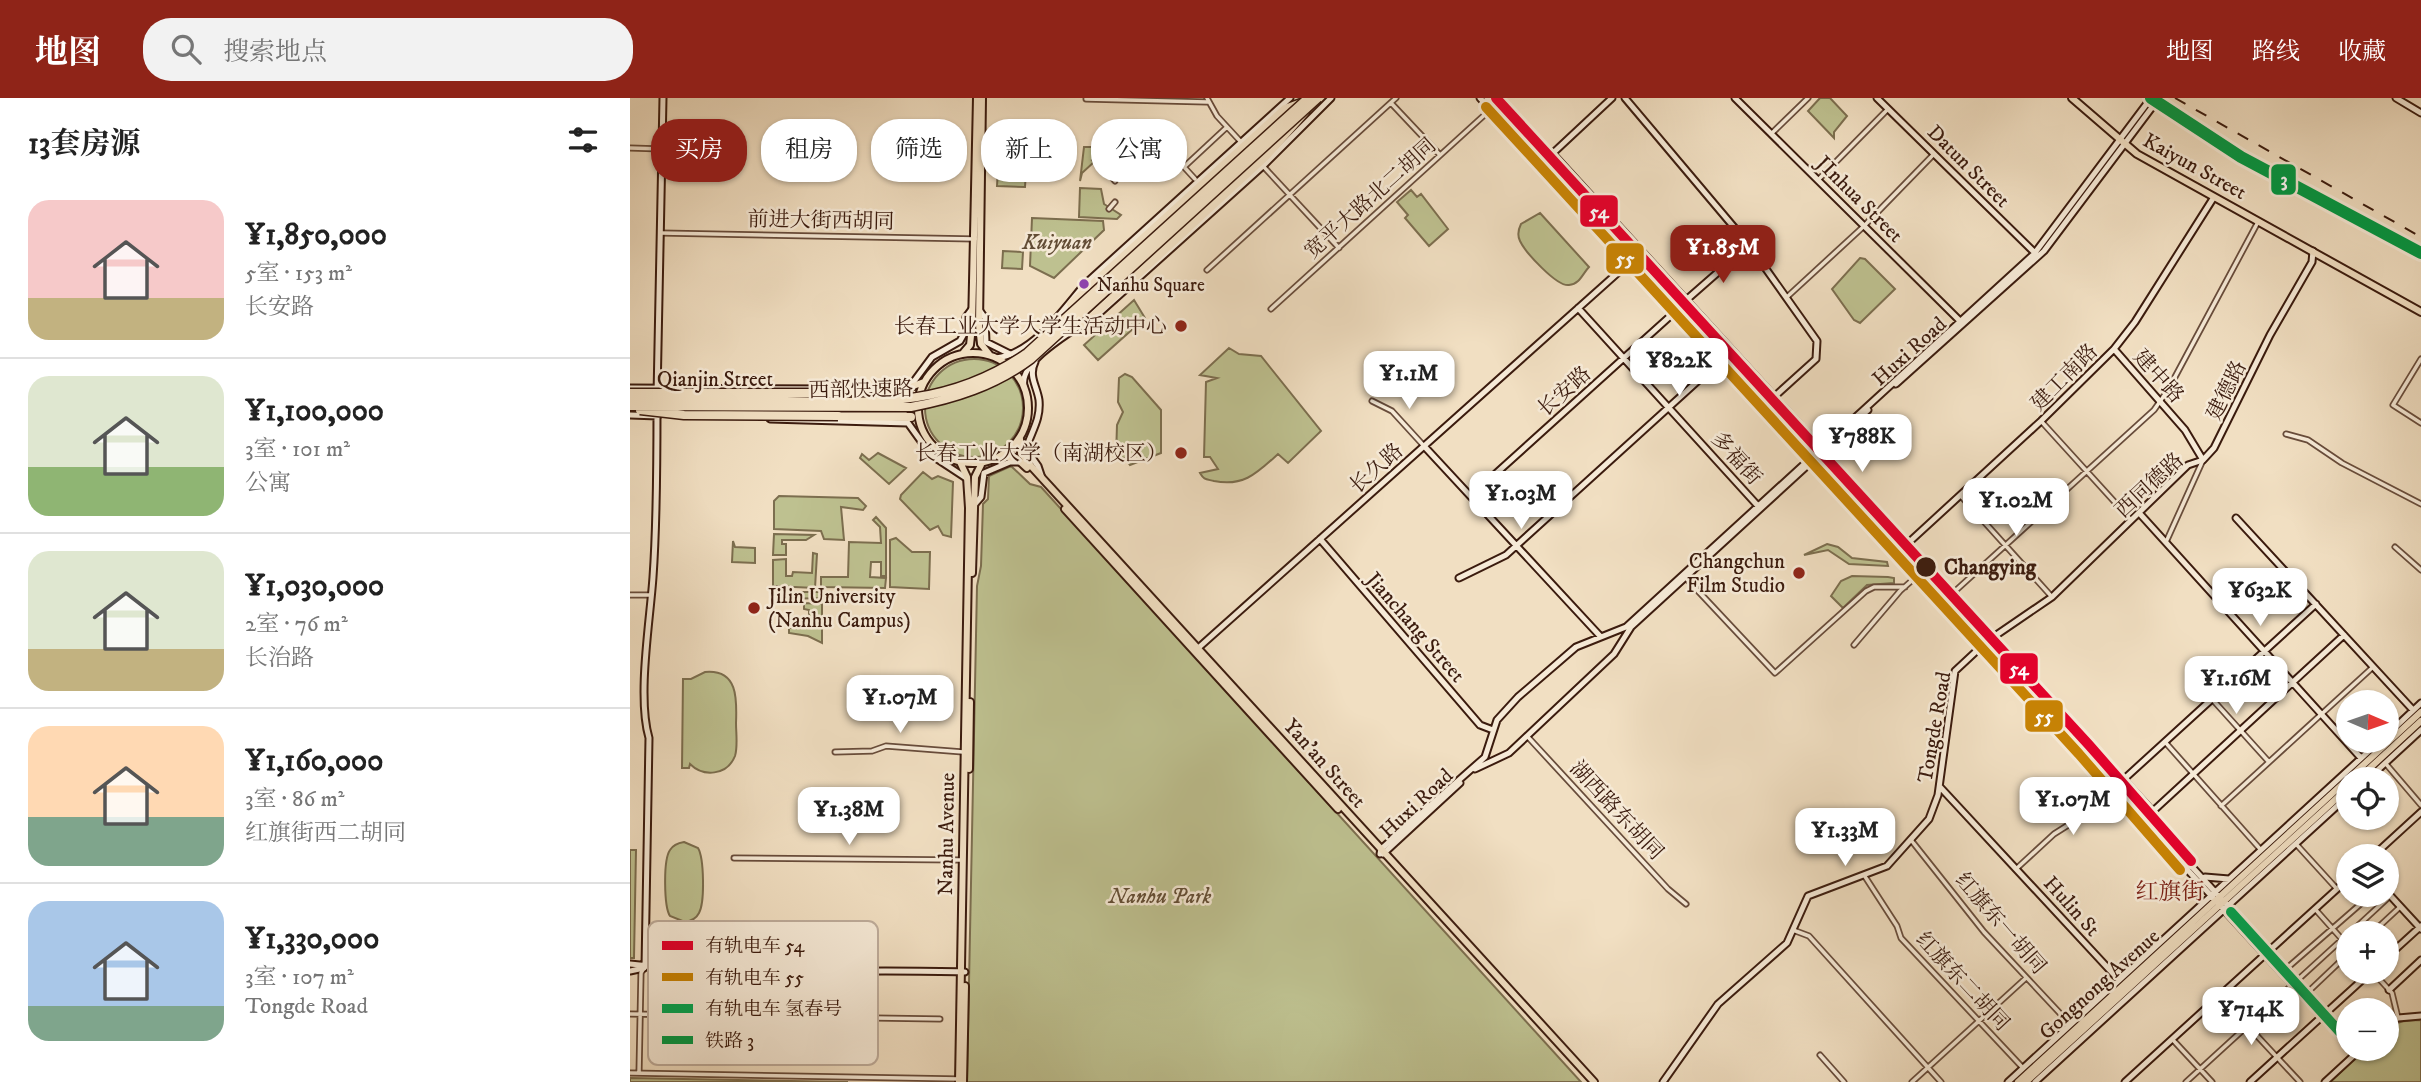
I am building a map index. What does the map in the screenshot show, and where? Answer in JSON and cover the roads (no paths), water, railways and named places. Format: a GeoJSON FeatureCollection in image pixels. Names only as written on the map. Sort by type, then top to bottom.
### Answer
{"type":"FeatureCollection","features":[{"type":"Feature","properties":{"kind":"highway","name":"西部快速路"},"geometry":{"type":"LineString","coordinates":[[630,394],[880,402],[910,400],[976,383],[1027,353],[1307,102],[1318,98]]}},
{"type":"Feature","properties":{"kind":"highway","name":"西部快速路"},"geometry":{"type":"LineString","coordinates":[[630,407],[911,408],[952,398],[994,382],[1031,359],[1307,102]]}},
{"type":"Feature","properties":{"kind":"highway"},"geometry":{"type":"LineString","coordinates":[[1071,304],[1285,109],[1307,102]]}},
{"type":"Feature","properties":{"kind":"highway"},"geometry":{"type":"LineString","coordinates":[[1084,324],[1266,156],[1307,102]]}},
{"type":"Feature","properties":{"kind":"highway"},"geometry":{"type":"LineString","coordinates":[[630,394],[862,394]]}},
{"type":"Feature","properties":{"kind":"highway"},"geometry":{"type":"LineString","coordinates":[[630,407],[684,415],[838,416],[907,420]]}},
{"type":"Feature","properties":{"kind":"main road"},"geometry":{"type":"LineString","coordinates":[[976,309],[981,344],[1015,371],[1024,386],[1028,414],[1020,439],[1001,456],[982,463],[960,462],[937,450],[921,426],[918,403],[924,383],[941,363],[962,354],[970,345],[976,309],[980,98]]}},
{"type":"Feature","properties":{"kind":"main road","name":"Kaiyun Street"},"geometry":{"type":"LineString","coordinates":[[2072,98],[2122,144],[2421,312]]}},
{"type":"Feature","properties":{"kind":"main road"},"geometry":{"type":"LineString","coordinates":[[962,354],[993,356]]}},
{"type":"Feature","properties":{"kind":"main road"},"geometry":{"type":"LineString","coordinates":[[902,390],[924,383]]}},
{"type":"Feature","properties":{"kind":"main road","name":"Qianjin Street"},"geometry":{"type":"LineString","coordinates":[[630,394],[657,397],[862,394],[900,397],[916,393],[924,383]]}},
{"type":"Feature","properties":{"kind":"main road","name":"Qianjin Street"},"geometry":{"type":"LineString","coordinates":[[630,407],[657,412],[896,413],[907,420]]}},
{"type":"Feature","properties":{"kind":"main road"},"geometry":{"type":"LineString","coordinates":[[907,420],[921,426]]}},
{"type":"Feature","properties":{"kind":"main road","name":"Yan'an Street"},"geometry":{"type":"LineString","coordinates":[[1020,439],[1021,453],[1042,478],[1196,651],[1591,1082]]}},
{"type":"Feature","properties":{"kind":"main road"},"geometry":{"type":"LineString","coordinates":[[1001,456],[1023,463],[1196,651]]}},
{"type":"Feature","properties":{"kind":"main road","name":"Nanhu Avenue"},"geometry":{"type":"LineString","coordinates":[[960,462],[968,482],[963,972]]}},
{"type":"Feature","properties":{"kind":"main road","name":"Nanhu Avenue"},"geometry":{"type":"LineString","coordinates":[[961,1081],[974,505],[975,477],[982,463]]}},
{"type":"Feature","properties":{"kind":"main road","name":"Gongnong Avenue"},"geometry":{"type":"LineString","coordinates":[[2221,900],[2417,711]]}},
{"type":"Feature","properties":{"kind":"main road"},"geometry":{"type":"LineString","coordinates":[[2371,767],[2421,721]]}},
{"type":"Feature","properties":{"kind":"main road","name":"Gongnong Avenue"},"geometry":{"type":"LineString","coordinates":[[2018,1082],[2072,1026],[2123,985],[2336,799]]}},
{"type":"Feature","properties":{"kind":"main road"},"geometry":{"type":"LineString","coordinates":[[2123,985],[2136,990]]}},
{"type":"Feature","properties":{"kind":"main road","name":"Gongnong Avenue"},"geometry":{"type":"LineString","coordinates":[[2032,1080],[2084,1029],[2123,985]]}},
{"type":"Feature","properties":{"kind":"main road"},"geometry":{"type":"LineString","coordinates":[[2082,1039],[2084,1029]]}},
{"type":"Feature","properties":{"kind":"street"},"geometry":{"type":"LineString","coordinates":[[663,98],[663,119]]}},
{"type":"Feature","properties":{"kind":"street"},"geometry":{"type":"LineString","coordinates":[[993,356],[1013,354],[1071,304],[1085,284],[1290,98]]}},
{"type":"Feature","properties":{"kind":"street"},"geometry":{"type":"LineString","coordinates":[[1024,386],[1026,369],[1103,312],[1264,166],[1331,98]]}},
{"type":"Feature","properties":{"kind":"street"},"geometry":{"type":"LineString","coordinates":[[1207,270],[1396,98]]}},
{"type":"Feature","properties":{"kind":"street"},"geometry":{"type":"LineString","coordinates":[[1480,98],[1769,402],[1919,575],[1985,644]]}},
{"type":"Feature","properties":{"kind":"street"},"geometry":{"type":"LineString","coordinates":[[1487,98],[1632,259]]}},
{"type":"Feature","properties":{"kind":"street"},"geometry":{"type":"LineString","coordinates":[[1544,161],[1612,98]]}},
{"type":"Feature","properties":{"kind":"street"},"geometry":{"type":"LineString","coordinates":[[1625,98],[1749,245],[1817,341],[1819,353],[1816,359],[1769,402]]}},
{"type":"Feature","properties":{"kind":"street","name":"JInhua Street"},"geometry":{"type":"LineString","coordinates":[[1735,98],[1962,322]]}},
{"type":"Feature","properties":{"kind":"street"},"geometry":{"type":"LineString","coordinates":[[1771,134],[1808,98]]}},
{"type":"Feature","properties":{"kind":"street","name":"Datun Street"},"geometry":{"type":"LineString","coordinates":[[1877,98],[2036,255]]}},
{"type":"Feature","properties":{"kind":"street","name":"Huxi Road"},"geometry":{"type":"LineString","coordinates":[[2122,144],[2151,98]]}},
{"type":"Feature","properties":{"kind":"street","name":"Huxi Road"},"geometry":{"type":"LineString","coordinates":[[1382,852],[1478,767],[1500,759],[1608,661],[1631,626],[2036,255],[2159,98]]}},
{"type":"Feature","properties":{"kind":"street"},"geometry":{"type":"LineString","coordinates":[[2396,98],[2421,113]]}},
{"type":"Feature","properties":{"kind":"street"},"geometry":{"type":"LineString","coordinates":[[1086,99],[1207,100],[1241,142]]}},
{"type":"Feature","properties":{"kind":"street"},"geometry":{"type":"LineString","coordinates":[[1391,103],[1440,155]]}},
{"type":"Feature","properties":{"kind":"street"},"geometry":{"type":"LineString","coordinates":[[1818,180],[1888,108]]}},
{"type":"Feature","properties":{"kind":"street","name":"宽平大路北二胡同"},"geometry":{"type":"LineString","coordinates":[[1271,309],[1491,109]]}},
{"type":"Feature","properties":{"kind":"street"},"geometry":{"type":"LineString","coordinates":[[1195,179],[1184,167],[1227,127]]}},
{"type":"Feature","properties":{"kind":"street"},"geometry":{"type":"LineString","coordinates":[[630,148],[651,149]]}},
{"type":"Feature","properties":{"kind":"street"},"geometry":{"type":"LineString","coordinates":[[1552,153],[2153,812]]}},
{"type":"Feature","properties":{"kind":"street"},"geometry":{"type":"LineString","coordinates":[[1787,298],[1934,154]]}},
{"type":"Feature","properties":{"kind":"street"},"geometry":{"type":"LineString","coordinates":[[1264,166],[1339,248]]}},
{"type":"Feature","properties":{"kind":"street"},"geometry":{"type":"LineString","coordinates":[[639,1073],[641,973],[645,967],[649,738],[646,728],[646,671],[657,412],[662,182]]}},
{"type":"Feature","properties":{"kind":"street","name":"建工南路"},"geometry":{"type":"LineString","coordinates":[[1901,549],[2041,421],[2114,349],[2140,315],[2214,197]]}},
{"type":"Feature","properties":{"kind":"street"},"geometry":{"type":"LineString","coordinates":[[1109,209],[1115,202]]}},
{"type":"Feature","properties":{"kind":"street"},"geometry":{"type":"LineString","coordinates":[[1953,593],[2161,402],[2258,222]]}},
{"type":"Feature","properties":{"kind":"street","name":"前进大街西胡同"},"geometry":{"type":"LineString","coordinates":[[661,233],[977,239]]}},
{"type":"Feature","properties":{"kind":"street","name":"长安路"},"geometry":{"type":"LineString","coordinates":[[1471,496],[1749,245]]}},
{"type":"Feature","properties":{"kind":"street","name":"建德路"},"geometry":{"type":"LineString","coordinates":[[2166,542],[2203,460],[2214,448],[2270,335],[2311,265],[2313,251]]}},
{"type":"Feature","properties":{"kind":"street","name":"长久路"},"geometry":{"type":"LineString","coordinates":[[1196,651],[1641,252]]}},
{"type":"Feature","properties":{"kind":"street","name":"多福街"},"geometry":{"type":"LineString","coordinates":[[1578,308],[1759,506]]}},
{"type":"Feature","properties":{"kind":"street"},"geometry":{"type":"LineString","coordinates":[[1678,308],[2336,1027]]}},
{"type":"Feature","properties":{"kind":"street"},"geometry":{"type":"LineString","coordinates":[[902,390],[914,384],[932,357],[960,341],[965,332],[965,317],[976,309],[985,318],[986,342],[1013,354]]}},
{"type":"Feature","properties":{"kind":"street","name":"建中路"},"geometry":{"type":"LineString","coordinates":[[2114,349],[2185,430],[2203,460]]}},
{"type":"Feature","properties":{"kind":"street"},"geometry":{"type":"LineString","coordinates":[[1038,358],[1031,372],[1039,400],[1038,419],[1026,449],[1038,466],[1042,478]]}},
{"type":"Feature","properties":{"kind":"street"},"geometry":{"type":"LineString","coordinates":[[1459,578],[1495,563],[1517,546],[1722,359]]}},
{"type":"Feature","properties":{"kind":"street"},"geometry":{"type":"LineString","coordinates":[[2421,359],[2393,405],[2421,423]]}},
{"type":"Feature","properties":{"kind":"street"},"geometry":{"type":"LineString","coordinates":[[2415,370],[2421,373]]}},
{"type":"Feature","properties":{"kind":"street","name":"Qianjin Street"},"geometry":{"type":"LineString","coordinates":[[630,394],[657,386],[862,394],[902,390]]}},
{"type":"Feature","properties":{"kind":"street"},"geometry":{"type":"LineString","coordinates":[[1372,401],[1392,411],[1600,636]]}},
{"type":"Feature","properties":{"kind":"street","name":"Qianjin Street"},"geometry":{"type":"LineString","coordinates":[[630,415],[657,412]]}},
{"type":"Feature","properties":{"kind":"street"},"geometry":{"type":"LineString","coordinates":[[907,420],[931,456],[962,473],[968,482]]}},
{"type":"Feature","properties":{"kind":"street"},"geometry":{"type":"LineString","coordinates":[[2041,421],[2132,522]]}},
{"type":"Feature","properties":{"kind":"street"},"geometry":{"type":"LineString","coordinates":[[2286,434],[2308,440],[2342,463],[2421,504]]}},
{"type":"Feature","properties":{"kind":"street","name":"Huxi Road"},"geometry":{"type":"LineString","coordinates":[[1382,852],[1485,757],[1502,712],[1518,696],[1576,647],[1626,627],[1814,457]]}},
{"type":"Feature","properties":{"kind":"street","name":"西同德路"},"geometry":{"type":"LineString","coordinates":[[1985,644],[2052,597],[2141,515],[2188,465],[2203,460]]}},
{"type":"Feature","properties":{"kind":"street"},"geometry":{"type":"LineString","coordinates":[[974,505],[981,497],[984,472],[1010,462],[1023,463]]}},
{"type":"Feature","properties":{"kind":"street"},"geometry":{"type":"LineString","coordinates":[[1960,495],[2052,597]]}},
{"type":"Feature","properties":{"kind":"street"},"geometry":{"type":"LineString","coordinates":[[2141,515],[2361,758]]}},
{"type":"Feature","properties":{"kind":"street"},"geometry":{"type":"LineString","coordinates":[[2236,518],[2417,711]]}},
{"type":"Feature","properties":{"kind":"street","name":"Jianchang Street"},"geometry":{"type":"LineString","coordinates":[[1320,539],[1480,725],[1493,730]]}},
{"type":"Feature","properties":{"kind":"street"},"geometry":{"type":"LineString","coordinates":[[2395,547],[2421,570]]}},
{"type":"Feature","properties":{"kind":"street"},"geometry":{"type":"LineString","coordinates":[[1854,645],[1919,575]]}},
{"type":"Feature","properties":{"kind":"street"},"geometry":{"type":"LineString","coordinates":[[1685,576],[1775,673],[1870,588],[1905,587]]}},
{"type":"Feature","properties":{"kind":"street"},"geometry":{"type":"LineString","coordinates":[[630,595],[651,595]]}},
{"type":"Feature","properties":{"kind":"street"},"geometry":{"type":"LineString","coordinates":[[2016,869],[2054,834],[2092,810],[2316,604]]}},
{"type":"Feature","properties":{"kind":"street"},"geometry":{"type":"LineString","coordinates":[[2147,817],[2344,635]]}},
{"type":"Feature","properties":{"kind":"street","name":"Tongde Road"},"geometry":{"type":"LineString","coordinates":[[1663,1082],[1717,1004],[1787,943],[1808,896],[1887,866],[1933,813],[1940,787],[1955,671],[1985,644]]}},
{"type":"Feature","properties":{"kind":"street"},"geometry":{"type":"LineString","coordinates":[[2221,806],[2373,667]]}},
{"type":"Feature","properties":{"kind":"street"},"geometry":{"type":"LineString","coordinates":[[2212,699],[2269,762]]}},
{"type":"Feature","properties":{"kind":"street"},"geometry":{"type":"LineString","coordinates":[[2399,725],[2417,711],[2421,704]]}},
{"type":"Feature","properties":{"kind":"street"},"geometry":{"type":"LineString","coordinates":[[2381,767],[2421,730]]}},
{"type":"Feature","properties":{"kind":"street","name":"湖西路东胡同"},"geometry":{"type":"LineString","coordinates":[[1525,735],[1668,889],[1686,904]]}},
{"type":"Feature","properties":{"kind":"street"},"geometry":{"type":"LineString","coordinates":[[2165,742],[2261,850]]}},
{"type":"Feature","properties":{"kind":"street"},"geometry":{"type":"LineString","coordinates":[[835,752],[872,751],[886,746],[965,752]]}},
{"type":"Feature","properties":{"kind":"street"},"geometry":{"type":"LineString","coordinates":[[2221,900],[2229,878],[2367,753]]}},
{"type":"Feature","properties":{"kind":"street"},"geometry":{"type":"LineString","coordinates":[[2385,763],[2421,805]]}},
{"type":"Feature","properties":{"kind":"street","name":"Hulin St"},"geometry":{"type":"LineString","coordinates":[[1940,787],[2123,985]]}},
{"type":"Feature","properties":{"kind":"street"},"geometry":{"type":"LineString","coordinates":[[2116,788],[2147,817],[2221,900]]}},
{"type":"Feature","properties":{"kind":"street"},"geometry":{"type":"LineString","coordinates":[[2032,1080],[2136,990],[2221,900],[2296,844],[2336,807]]}},
{"type":"Feature","properties":{"kind":"street"},"geometry":{"type":"LineString","coordinates":[[2386,844],[2421,812]]}},
{"type":"Feature","properties":{"kind":"street","name":"红旗东一胡同"},"geometry":{"type":"LineString","coordinates":[[1911,841],[1984,932],[2072,1026]]}},
{"type":"Feature","properties":{"kind":"street"},"geometry":{"type":"LineString","coordinates":[[2296,844],[2336,888]]}},
{"type":"Feature","properties":{"kind":"street"},"geometry":{"type":"LineString","coordinates":[[734,858],[963,860]]}},
{"type":"Feature","properties":{"kind":"street","name":"红旗东二胡同"},"geometry":{"type":"LineString","coordinates":[[1864,875],[1898,926],[1901,938],[2023,1068]]}},
{"type":"Feature","properties":{"kind":"street"},"geometry":{"type":"LineString","coordinates":[[2201,876],[2218,880],[2229,878]]}},
{"type":"Feature","properties":{"kind":"street"},"geometry":{"type":"LineString","coordinates":[[2125,1082],[2336,890]]}},
{"type":"Feature","properties":{"kind":"street"},"geometry":{"type":"LineString","coordinates":[[2286,969],[2357,907]]}},
{"type":"Feature","properties":{"kind":"street"},"geometry":{"type":"LineString","coordinates":[[2361,921],[2376,907]]}},
{"type":"Feature","properties":{"kind":"street"},"geometry":{"type":"LineString","coordinates":[[2385,921],[2400,907],[2420,928],[2399,946]]}},
{"type":"Feature","properties":{"kind":"street"},"geometry":{"type":"LineString","coordinates":[[2315,909],[2336,932]]}},
{"type":"Feature","properties":{"kind":"street"},"geometry":{"type":"LineString","coordinates":[[1793,930],[1808,936],[1941,1082]]}},
{"type":"Feature","properties":{"kind":"street"},"geometry":{"type":"LineString","coordinates":[[2186,1082],[2336,945]]}},
{"type":"Feature","properties":{"kind":"street"},"geometry":{"type":"LineString","coordinates":[[2267,952],[2286,969],[2295,983],[2308,992],[2336,1026]]}},
{"type":"Feature","properties":{"kind":"street"},"geometry":{"type":"LineString","coordinates":[[2389,990],[2421,960]]}},
{"type":"Feature","properties":{"kind":"street"},"geometry":{"type":"LineString","coordinates":[[630,964],[648,967]]}},
{"type":"Feature","properties":{"kind":"street"},"geometry":{"type":"LineString","coordinates":[[2308,992],[2336,965]]}},
{"type":"Feature","properties":{"kind":"street"},"geometry":{"type":"LineString","coordinates":[[630,971],[645,967]]}},
{"type":"Feature","properties":{"kind":"street"},"geometry":{"type":"LineString","coordinates":[[878,971],[963,972]]}},
{"type":"Feature","properties":{"kind":"street"},"geometry":{"type":"LineString","coordinates":[[1912,1082],[2026,978]]}},
{"type":"Feature","properties":{"kind":"street"},"geometry":{"type":"LineString","coordinates":[[2250,1082],[2357,984]]}},
{"type":"Feature","properties":{"kind":"street"},"geometry":{"type":"LineString","coordinates":[[2384,984],[2395,998]]}},
{"type":"Feature","properties":{"kind":"street"},"geometry":{"type":"LineString","coordinates":[[2220,996],[2300,1082]]}},
{"type":"Feature","properties":{"kind":"street"},"geometry":{"type":"LineString","coordinates":[[630,1014],[648,1014]]}},
{"type":"Feature","properties":{"kind":"street"},"geometry":{"type":"LineString","coordinates":[[2399,1018],[2421,1016]]}},
{"type":"Feature","properties":{"kind":"street"},"geometry":{"type":"LineString","coordinates":[[878,1018],[940,1019]]}},
{"type":"Feature","properties":{"kind":"street"},"geometry":{"type":"LineString","coordinates":[[2008,1082],[2072,1026]]}},
{"type":"Feature","properties":{"kind":"street"},"geometry":{"type":"LineString","coordinates":[[2173,1039],[2212,1082]]}},
{"type":"Feature","properties":{"kind":"street"},"geometry":{"type":"LineString","coordinates":[[1820,1055],[1844,1082]]}},
{"type":"Feature","properties":{"kind":"street"},"geometry":{"type":"LineString","coordinates":[[2325,1082],[2345,1061]]}},
{"type":"Feature","properties":{"kind":"street"},"geometry":{"type":"LineString","coordinates":[[630,1073],[961,1081]]}},
{"type":"Feature","properties":{"kind":"tram line"},"geometry":{"type":"LineString","coordinates":[[1493,98],[1938,583],[2189,863]]}},
{"type":"Feature","properties":{"kind":"tram line","name":"54"},"geometry":{"type":"LineString","coordinates":[[1496,98],[2089,745],[2191,861]]}},
{"type":"Feature","properties":{"kind":"tram line","name":"55"},"geometry":{"type":"LineString","coordinates":[[1486,107],[2079,754],[2180,870]]}},
{"type":"Feature","properties":{"kind":"tram line","name":"氢春号"},"geometry":{"type":"LineString","coordinates":[[2231,912],[2336,1028]]}},
{"type":"Feature","properties":{"kind":"railway"},"geometry":{"type":"LineString","coordinates":[[2175,98],[2421,237]]}},
{"type":"Feature","properties":{"kind":"rail line","name":"3"},"geometry":{"type":"LineString","coordinates":[[2151,98],[2241,157],[2421,253]]}},
{"type":"Feature","properties":{"kind":"place","name":"Nanhu Square"},"geometry":{"type":"Point","coordinates":[1084,284]}},
{"type":"Feature","properties":{"kind":"place","name":"长春工业大学大学生活动中心"},"geometry":{"type":"Point","coordinates":[1181,326]}},
{"type":"Feature","properties":{"kind":"place","name":"长春工业大学（南湖校区）"},"geometry":{"type":"Point","coordinates":[1181,453]}},
{"type":"Feature","properties":{"kind":"place","name":"Changying"},"geometry":{"type":"Point","coordinates":[1926,567]}},
{"type":"Feature","properties":{"kind":"place","name":"Changchun Film Studio"},"geometry":{"type":"Point","coordinates":[1799,573]}},
{"type":"Feature","properties":{"kind":"place","name":"Jilin University (Nanhu Campus)"},"geometry":{"type":"Point","coordinates":[754,608]}},
{"type":"Feature","properties":{"kind":"district","name":"红旗街"},"geometry":{"type":"Point","coordinates":[2170,891]}},
{"type":"Feature","properties":{"kind":"park label","name":"Kuiyuan"},"geometry":{"type":"Point","coordinates":[1057,242]}},
{"type":"Feature","properties":{"kind":"park label","name":"Nanhu Park"},"geometry":{"type":"Point","coordinates":[1160,896]}}]}
